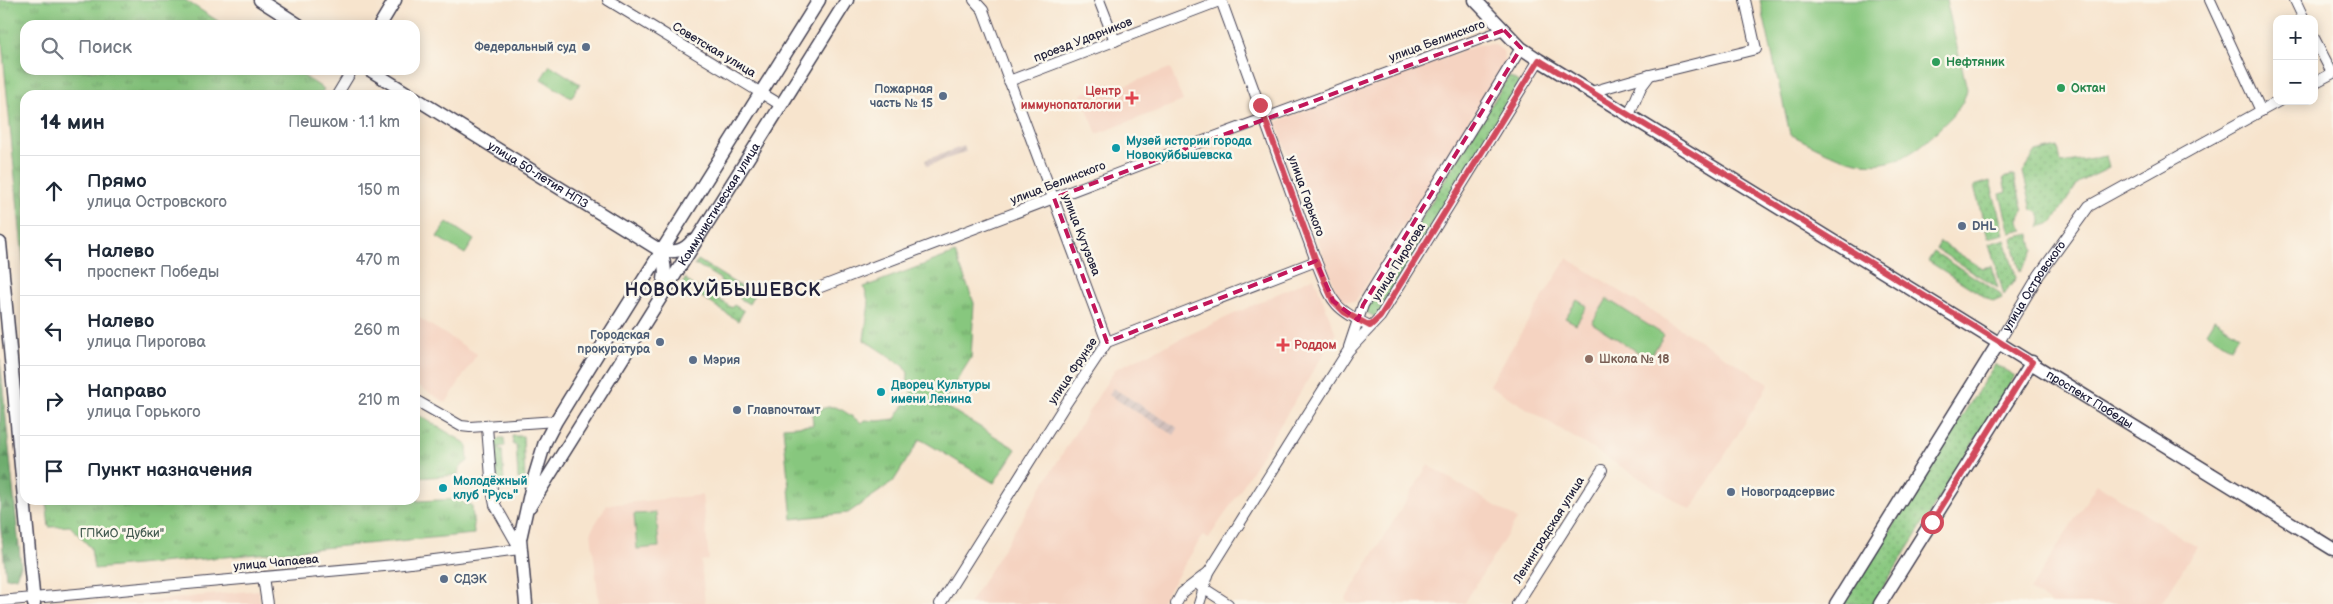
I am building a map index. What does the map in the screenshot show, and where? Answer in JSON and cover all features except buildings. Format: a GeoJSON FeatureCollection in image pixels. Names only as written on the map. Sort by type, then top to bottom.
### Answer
{"type":"FeatureCollection","features":[{"type":"Feature","properties":{"kind":"main road"},"geometry":{"type":"LineString","coordinates":[[260,0],[291,20]]}},
{"type":"Feature","properties":{"kind":"main road"},"geometry":{"type":"LineString","coordinates":[[383,20],[395,0]]}},
{"type":"Feature","properties":{"kind":"main road","name":"Коммунистическая улица"},"geometry":{"type":"LineString","coordinates":[[526,604],[520,548],[537,465],[556,421],[819,0]]}},
{"type":"Feature","properties":{"kind":"main road","name":"Коммунистическая улица"},"geometry":{"type":"LineString","coordinates":[[527,510],[847,0]]}},
{"type":"Feature","properties":{"kind":"main road","name":"проспект Победы"},"geometry":{"type":"LineString","coordinates":[[1475,0],[1522,48],[1539,60],[2000,342],[2333,549]]}},
{"type":"Feature","properties":{"kind":"main road"},"geometry":{"type":"LineString","coordinates":[[378,75],[402,90]]}},
{"type":"Feature","properties":{"kind":"main road","name":"улица 50-летия НПЗ"},"geometry":{"type":"LineString","coordinates":[[420,101],[661,251]]}},
{"type":"Feature","properties":{"kind":"main road"},"geometry":{"type":"LineString","coordinates":[[653,311],[664,282],[665,266],[661,251],[676,252],[687,248],[709,221]]}},
{"type":"Feature","properties":{"kind":"main road"},"geometry":{"type":"LineString","coordinates":[[0,243],[20,460]]}},
{"type":"Feature","properties":{"kind":"main road","name":"улица Островского"},"geometry":{"type":"LineString","coordinates":[[1836,604],[2000,342]]}},
{"type":"Feature","properties":{"kind":"main road"},"geometry":{"type":"LineString","coordinates":[[1880,604],[2032,362]]}},
{"type":"Feature","properties":{"kind":"main road"},"geometry":{"type":"LineString","coordinates":[[556,421],[577,431]]}},
{"type":"Feature","properties":{"kind":"main road"},"geometry":{"type":"LineString","coordinates":[[24,505],[33,601]]}},
{"type":"Feature","properties":{"kind":"street","name":"Советская улица"},"geometry":{"type":"LineString","coordinates":[[608,0],[781,105]]}},
{"type":"Feature","properties":{"kind":"street"},"geometry":{"type":"LineString","coordinates":[[1099,0],[1115,41]]}},
{"type":"Feature","properties":{"kind":"street","name":"проезд Ударников"},"geometry":{"type":"LineString","coordinates":[[1009,81],[1221,0]]}},
{"type":"Feature","properties":{"kind":"street","name":"улица Горького"},"geometry":{"type":"LineString","coordinates":[[1221,0],[1316,261],[1333,301],[1344,312],[1370,326]]}},
{"type":"Feature","properties":{"kind":"street"},"geometry":{"type":"LineString","coordinates":[[1591,92],[1650,75],[1756,49],[1745,0]]}},
{"type":"Feature","properties":{"kind":"street"},"geometry":{"type":"LineString","coordinates":[[2210,0],[2261,112]]}},
{"type":"Feature","properties":{"kind":"street"},"geometry":{"type":"LineString","coordinates":[[2295,0],[2302,15]]}},
{"type":"Feature","properties":{"kind":"street","name":"улица Кутузова"},"geometry":{"type":"LineString","coordinates":[[977,1],[983,10],[1107,342]]}},
{"type":"Feature","properties":{"kind":"street","name":"улица Белинского"},"geometry":{"type":"LineString","coordinates":[[818,288],[1264,118],[1504,30]]}},
{"type":"Feature","properties":{"kind":"street"},"geometry":{"type":"LineString","coordinates":[[2318,45],[2333,73],[2318,81]]}},
{"type":"Feature","properties":{"kind":"street","name":"улица Пирогова"},"geometry":{"type":"LineString","coordinates":[[1348,351],[1363,304],[1522,48]]}},
{"type":"Feature","properties":{"kind":"street","name":"улица Пирогова"},"geometry":{"type":"LineString","coordinates":[[1199,604],[1209,572],[1348,351],[1380,317],[1539,60]]}},
{"type":"Feature","properties":{"kind":"street"},"geometry":{"type":"LineString","coordinates":[[340,90],[349,75]]}},
{"type":"Feature","properties":{"kind":"street"},"geometry":{"type":"LineString","coordinates":[[1629,115],[1641,87],[1650,75]]}},
{"type":"Feature","properties":{"kind":"street","name":"улица Островского"},"geometry":{"type":"LineString","coordinates":[[2000,342],[2039,275],[2089,206],[2273,105]]}},
{"type":"Feature","properties":{"kind":"street","name":"улица Фрунзе"},"geometry":{"type":"LineString","coordinates":[[940,604],[1063,408],[1107,342],[1316,261]]}},
{"type":"Feature","properties":{"kind":"street"},"geometry":{"type":"LineString","coordinates":[[420,403],[461,426],[487,427],[556,421]]}},
{"type":"Feature","properties":{"kind":"street"},"geometry":{"type":"LineString","coordinates":[[487,427],[495,505],[520,548]]}},
{"type":"Feature","properties":{"kind":"street","name":"Ленинградская улица"},"geometry":{"type":"LineString","coordinates":[[1518,604],[1602,470]]}},
{"type":"Feature","properties":{"kind":"street","name":"улица Чапаева"},"geometry":{"type":"LineString","coordinates":[[0,601],[33,601],[395,565],[520,548]]}},
{"type":"Feature","properties":{"kind":"street","name":"улица Пирогова"},"geometry":{"type":"LineString","coordinates":[[1176,604],[1182,593],[1209,572]]}},
{"type":"Feature","properties":{"kind":"street"},"geometry":{"type":"LineString","coordinates":[[263,577],[267,604]]}},
{"type":"Feature","properties":{"kind":"street"},"geometry":{"type":"LineString","coordinates":[[1194,583],[1228,604]]}},
{"type":"Feature","properties":{"kind":"highlighted area"},"geometry":{"type":"Polygon","coordinates":[[[1504,30],[1521,48],[1363,305],[1358,320],[1333,301],[1316,261],[1107,342],[1054,198],[1504,30]]]}},
{"type":"Feature","properties":{"kind":"shaded area"},"geometry":{"type":"Polygon","coordinates":[[[1494,44],[1503,51],[1505,62],[1355,302],[1339,299],[1276,122],[1478,45],[1494,44]]]}},
{"type":"Feature","properties":{"kind":"shaded area","name":"Центр иммунопаталогии"},"geometry":{"type":"Polygon","coordinates":[[[1170,68],[1183,101],[1097,134],[1081,94],[1110,83],[1113,90],[1170,68]]]}},
{"type":"Feature","properties":{"kind":"shaded area"},"geometry":{"type":"Polygon","coordinates":[[[964,146],[966,152],[927,166],[925,160],[964,146]]]}},
{"type":"Feature","properties":{"kind":"shaded area","name":"Школа № 18"},"geometry":{"type":"Polygon","coordinates":[[[1567,258],[1769,384],[1691,510],[1489,385],[1567,258]]]}},
{"type":"Feature","properties":{"kind":"shaded area"},"geometry":{"type":"Polygon","coordinates":[[[1314,277],[1336,334],[1233,502],[1208,539],[1203,535],[1160,604],[969,604],[1115,369],[1314,277]]]}},
{"type":"Feature","properties":{"kind":"shaded area"},"geometry":{"type":"Polygon","coordinates":[[[420,318],[477,354],[446,403],[420,387],[420,318]]]}},
{"type":"Feature","properties":{"kind":"shaded area"},"geometry":{"type":"Polygon","coordinates":[[[1113,388],[1178,428],[1174,435],[1109,395],[1113,388]]]}},
{"type":"Feature","properties":{"kind":"shaded area"},"geometry":{"type":"Polygon","coordinates":[[[1428,465],[1517,519],[1464,604],[1351,604],[1345,600],[1428,465]]]}},
{"type":"Feature","properties":{"kind":"shaded area"},"geometry":{"type":"Polygon","coordinates":[[[2097,484],[2197,547],[2161,604],[2052,604],[2030,590],[2097,484]]]}},
{"type":"Feature","properties":{"kind":"shaded area"},"geometry":{"type":"Polygon","coordinates":[[[702,495],[709,560],[701,561],[705,604],[599,604],[591,531],[607,505],[702,495]]]}},
{"type":"Feature","properties":{"kind":"shaded area"},"geometry":{"type":"Polygon","coordinates":[[[259,590],[260,604],[119,604],[259,590]]]}},
{"type":"Feature","properties":{"kind":"green space"},"geometry":{"type":"Polygon","coordinates":[[[0,0],[185,0],[216,20],[20,20],[20,75],[302,75],[324,89],[20,90],[20,228],[0,22],[0,0]]]}},
{"type":"Feature","properties":{"kind":"green space","name":"Нефтяник"},"geometry":{"type":"Polygon","coordinates":[[[1760,0],[1946,0],[1967,89],[1960,107],[1953,116],[1920,146],[1902,157],[1885,163],[1849,160],[1831,154],[1790,134],[1760,0]]]}},
{"type":"Feature","properties":{"kind":"green space"},"geometry":{"type":"Polygon","coordinates":[[[550,65],[580,84],[571,98],[541,79],[550,65]]]}},
{"type":"Feature","properties":{"kind":"green space"},"geometry":{"type":"Polygon","coordinates":[[[1509,76],[1520,83],[1377,318],[1364,311],[1509,76]]]}},
{"type":"Feature","properties":{"kind":"green space"},"geometry":{"type":"Polygon","coordinates":[[[2058,147],[2061,163],[2106,156],[2109,168],[2078,183],[2052,223],[2039,227],[2040,216],[2032,210],[2023,172],[2036,152],[2058,147]]]}},
{"type":"Feature","properties":{"kind":"green space"},"geometry":{"type":"Polygon","coordinates":[[[2014,175],[2023,211],[2019,221],[2024,230],[2010,233],[2000,194],[2006,192],[2003,178],[2014,175]]]}},
{"type":"Feature","properties":{"kind":"green space"},"geometry":{"type":"Polygon","coordinates":[[[1990,181],[2004,234],[1988,238],[1974,186],[1990,181]]]}},
{"type":"Feature","properties":{"kind":"green space"},"geometry":{"type":"Polygon","coordinates":[[[447,222],[474,240],[465,254],[437,237],[447,222]]]}},
{"type":"Feature","properties":{"kind":"green space"},"geometry":{"type":"Polygon","coordinates":[[[2030,234],[2034,251],[2020,272],[2012,238],[2030,234]]]}},
{"type":"Feature","properties":{"kind":"green space"},"geometry":{"type":"Polygon","coordinates":[[[2005,239],[2016,278],[2004,295],[1989,244],[2005,239]]]}},
{"type":"Feature","properties":{"kind":"green space"},"geometry":{"type":"Polygon","coordinates":[[[1940,242],[1982,268],[1991,266],[1998,288],[1936,249],[1940,242]]]}},
{"type":"Feature","properties":{"kind":"green space"},"geometry":{"type":"Polygon","coordinates":[[[1934,252],[2000,293],[2002,298],[1993,302],[1928,261],[1934,252]]]}},
{"type":"Feature","properties":{"kind":"green space"},"geometry":{"type":"Polygon","coordinates":[[[955,253],[974,303],[971,358],[942,404],[1016,449],[994,483],[920,439],[893,482],[848,513],[792,519],[783,427],[813,425],[812,414],[827,407],[843,410],[862,423],[865,420],[895,419],[912,392],[907,387],[908,373],[904,366],[864,340],[869,303],[864,287],[955,253]]]}},
{"type":"Feature","properties":{"kind":"green space"},"geometry":{"type":"Polygon","coordinates":[[[698,260],[754,295],[749,304],[739,298],[741,294],[720,281],[720,279],[697,265],[694,266],[698,260]]]}},
{"type":"Feature","properties":{"kind":"green space"},"geometry":{"type":"Polygon","coordinates":[[[686,278],[687,281],[710,296],[711,294],[732,308],[734,305],[744,311],[738,321],[682,284],[686,278]]]}},
{"type":"Feature","properties":{"kind":"green space"},"geometry":{"type":"Polygon","coordinates":[[[1607,299],[1664,335],[1649,359],[1592,323],[1607,299]]]}},
{"type":"Feature","properties":{"kind":"green space"},"geometry":{"type":"Polygon","coordinates":[[[1577,300],[1587,306],[1576,324],[1565,318],[1577,300]]]}},
{"type":"Feature","properties":{"kind":"green space"},"geometry":{"type":"Polygon","coordinates":[[[2214,319],[2239,335],[2231,348],[2206,332],[2214,319]]]}},
{"type":"Feature","properties":{"kind":"green space"},"geometry":{"type":"Polygon","coordinates":[[[0,359],[21,566],[16,577],[6,578],[0,521],[0,359]]]}},
{"type":"Feature","properties":{"kind":"green space"},"geometry":{"type":"Polygon","coordinates":[[[1995,364],[2015,376],[1873,604],[1843,604],[1995,364]]]}},
{"type":"Feature","properties":{"kind":"green space","name":"ГПКиО \"Дубки\""},"geometry":{"type":"Polygon","coordinates":[[[420,416],[467,444],[468,461],[459,468],[458,475],[420,478],[420,416]]]}},
{"type":"Feature","properties":{"kind":"green space"},"geometry":{"type":"Polygon","coordinates":[[[512,436],[523,436],[525,479],[518,479],[516,445],[513,445],[512,436]]]}},
{"type":"Feature","properties":{"kind":"green space"},"geometry":{"type":"Polygon","coordinates":[[[499,438],[504,438],[505,446],[499,447],[499,450],[502,450],[504,482],[497,482],[494,444],[499,438]]]}},
{"type":"Feature","properties":{"kind":"green space","name":"ГПКиО \"Дубки\""},"geometry":{"type":"Polygon","coordinates":[[[461,499],[464,504],[472,505],[474,534],[94,569],[91,548],[70,526],[49,527],[47,505],[420,505],[420,501],[461,499]]]}},
{"type":"Feature","properties":{"kind":"green space"},"geometry":{"type":"Polygon","coordinates":[[[656,513],[659,547],[637,549],[634,514],[656,513]]]}},
{"type":"Feature","properties":{"kind":"place","name":"Федеральный суд"},"geometry":{"type":"Point","coordinates":[586,47]}},
{"type":"Feature","properties":{"kind":"place","name":"Нефтяник"},"geometry":{"type":"Point","coordinates":[1936,62]}},
{"type":"Feature","properties":{"kind":"place","name":"Октан"},"geometry":{"type":"Point","coordinates":[2061,88]}},
{"type":"Feature","properties":{"kind":"place","name":"Пожарная часть № 15"},"geometry":{"type":"Point","coordinates":[943,96]}},
{"type":"Feature","properties":{"kind":"place","name":"Центр иммунопаталогии"},"geometry":{"type":"Point","coordinates":[1132,98]}},
{"type":"Feature","properties":{"kind":"place","name":"Музей истории города Новокуйбышевска"},"geometry":{"type":"Point","coordinates":[1116,148]}},
{"type":"Feature","properties":{"kind":"place","name":"DHL"},"geometry":{"type":"Point","coordinates":[1962,226]}},
{"type":"Feature","properties":{"kind":"place","name":"Городская прокуратура"},"geometry":{"type":"Point","coordinates":[660,342]}},
{"type":"Feature","properties":{"kind":"place","name":"Роддом"},"geometry":{"type":"Point","coordinates":[1283,345]}},
{"type":"Feature","properties":{"kind":"place","name":"Школа № 18"},"geometry":{"type":"Point","coordinates":[1589,359]}},
{"type":"Feature","properties":{"kind":"place","name":"Мэрия"},"geometry":{"type":"Point","coordinates":[693,360]}},
{"type":"Feature","properties":{"kind":"place","name":"Дворец Культуры имени Ленина"},"geometry":{"type":"Point","coordinates":[881,392]}},
{"type":"Feature","properties":{"kind":"place","name":"Главпочтамт"},"geometry":{"type":"Point","coordinates":[737,410]}},
{"type":"Feature","properties":{"kind":"place","name":"Молодёжный клуб \"Русь\""},"geometry":{"type":"Point","coordinates":[443,488]}},
{"type":"Feature","properties":{"kind":"place","name":"Новоградсервис"},"geometry":{"type":"Point","coordinates":[1731,492]}},
{"type":"Feature","properties":{"kind":"place","name":"СДЭК"},"geometry":{"type":"Point","coordinates":[444,579]}},
{"type":"Feature","properties":{"kind":"district","name":"НОВОКУЙБЫШЕВСК"},"geometry":{"type":"Point","coordinates":[723,290]}},
{"type":"Feature","properties":{"kind":"route"},"geometry":{"type":"LineString","coordinates":[[1260,105],[1297,210],[1333,301],[1344,312],[1370,326],[1380,317],[1539,60],[2000,342],[2032,362],[1932,522]]}}]}
